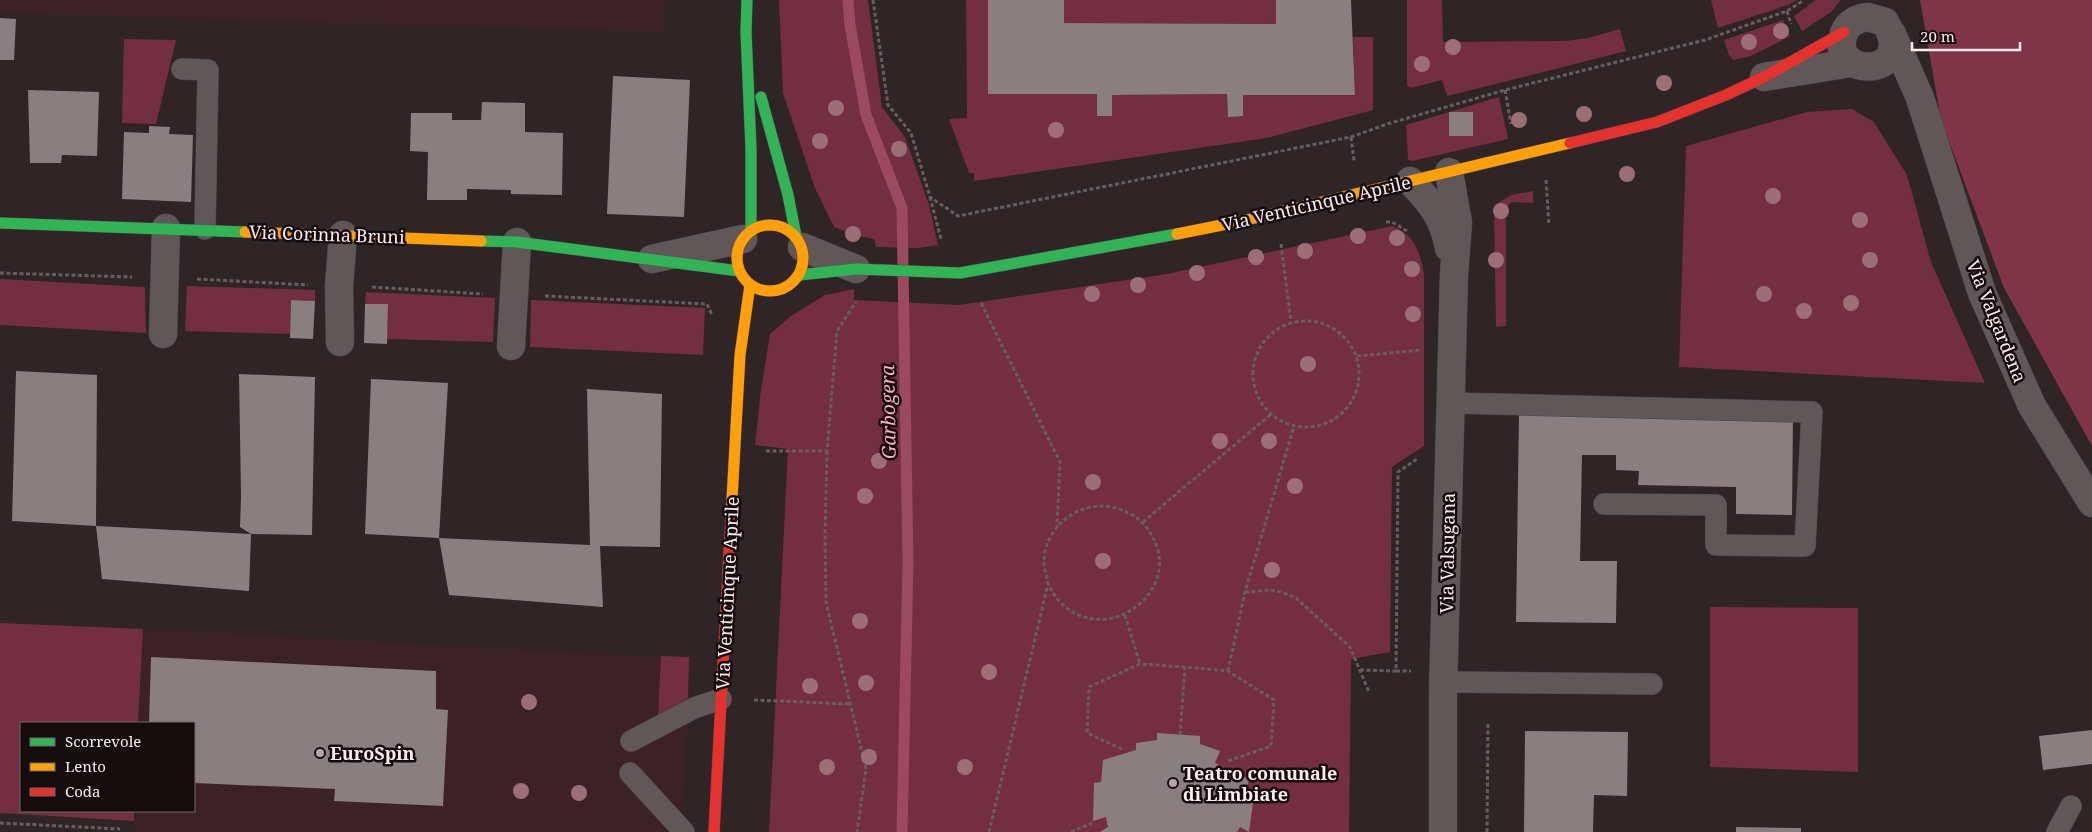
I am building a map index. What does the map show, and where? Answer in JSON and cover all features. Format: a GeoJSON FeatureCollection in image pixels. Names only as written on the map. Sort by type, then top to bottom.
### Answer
{"type":"FeatureCollection","features":[{"type":"Feature","properties":{"kind":"street"},"geometry":{"type":"LineString","coordinates":[[747,0],[746,32],[751,149],[747,235]]}},
{"type":"Feature","properties":{"kind":"street"},"geometry":{"type":"LineString","coordinates":[[1863,65],[1888,58],[1893,42],[1873,18],[1842,47],[1844,54],[1863,65],[1920,98]]}},
{"type":"Feature","properties":{"kind":"street","name":"Via Venticinque Aprile"},"geometry":{"type":"LineString","coordinates":[[799,275],[859,282],[885,271],[948,273],[1055,257],[1232,223],[1449,172],[1657,122],[1726,95],[1764,77],[1786,63],[1873,18]]}},
{"type":"Feature","properties":{"kind":"street","name":"Via Valgardena"},"geometry":{"type":"LineString","coordinates":[[1873,18],[1920,98],[1982,293],[2032,406],[2092,503]]}},
{"type":"Feature","properties":{"kind":"street"},"geometry":{"type":"LineString","coordinates":[[746,32],[764,112],[788,196],[799,242],[803,266],[791,285],[779,290],[764,291],[750,285],[739,270],[737,260],[738,249],[747,235],[762,226],[775,225],[786,229],[799,242]]}},
{"type":"Feature","properties":{"kind":"street","name":"Via Venticinque Aprile"},"geometry":{"type":"LineString","coordinates":[[1764,77],[1863,65]]}},
{"type":"Feature","properties":{"kind":"street","name":"Via Valsugana"},"geometry":{"type":"LineString","coordinates":[[1443,832],[1444,682],[1454,274],[1458,223],[1449,172]]}},
{"type":"Feature","properties":{"kind":"street","name":"Via Valsugana"},"geometry":{"type":"LineString","coordinates":[[1410,181],[1430,200],[1445,228],[1454,274]]}},
{"type":"Feature","properties":{"kind":"street","name":"Via Corinna Bruni"},"geometry":{"type":"LineString","coordinates":[[0,223],[81,218],[166,228],[517,242],[739,270]]}},
{"type":"Feature","properties":{"kind":"street"},"geometry":{"type":"LineString","coordinates":[[163,334],[166,228]]}},
{"type":"Feature","properties":{"kind":"street"},"geometry":{"type":"LineString","coordinates":[[340,342],[339,286],[343,235]]}},
{"type":"Feature","properties":{"kind":"street","name":"Via Corinna Bruni"},"geometry":{"type":"LineString","coordinates":[[652,259],[747,235]]}},
{"type":"Feature","properties":{"kind":"street"},"geometry":{"type":"LineString","coordinates":[[511,346],[517,242]]}},
{"type":"Feature","properties":{"kind":"street","name":"Via Venticinque Aprile"},"geometry":{"type":"LineString","coordinates":[[799,242],[859,282]]}},
{"type":"Feature","properties":{"kind":"street","name":"Via Venticinque Aprile"},"geometry":{"type":"LineString","coordinates":[[714,832],[740,355],[750,285]]}},
{"type":"Feature","properties":{"kind":"street"},"geometry":{"type":"LineString","coordinates":[[770,301],[779,290]]}},
{"type":"Feature","properties":{"kind":"street","name":"Via Venticinque Aprile"},"geometry":{"type":"LineString","coordinates":[[740,355],[755,326]]}},
{"type":"Feature","properties":{"kind":"lane"},"geometry":{"type":"LineString","coordinates":[[182,69],[208,70],[205,229]]}},
{"type":"Feature","properties":{"kind":"lane"},"geometry":{"type":"LineString","coordinates":[[1451,403],[1812,412],[1805,546],[1716,545],[1716,505],[1604,504]]}},
{"type":"Feature","properties":{"kind":"lane"},"geometry":{"type":"LineString","coordinates":[[1444,682],[1652,684]]}},
{"type":"Feature","properties":{"kind":"lane"},"geometry":{"type":"LineString","coordinates":[[631,741],[691,710],[721,699]]}},
{"type":"Feature","properties":{"kind":"lane"},"geometry":{"type":"LineString","coordinates":[[630,773],[684,832]]}},
{"type":"Feature","properties":{"kind":"lane"},"geometry":{"type":"LineString","coordinates":[[2057,832],[2070,806]]}},
{"type":"Feature","properties":{"kind":"path"},"geometry":{"type":"LineString","coordinates":[[873,0],[888,105],[911,132],[942,241]]}},
{"type":"Feature","properties":{"kind":"path"},"geometry":{"type":"LineString","coordinates":[[930,198],[958,216],[1351,137],[1387,124],[1505,90],[1705,40],[1787,11],[1804,0]]}},
{"type":"Feature","properties":{"kind":"path"},"geometry":{"type":"LineString","coordinates":[[1505,90],[1512,129]]}},
{"type":"Feature","properties":{"kind":"path"},"geometry":{"type":"LineString","coordinates":[[1351,137],[1355,167]]}},
{"type":"Feature","properties":{"kind":"path"},"geometry":{"type":"LineString","coordinates":[[1546,180],[1549,225]]}},
{"type":"Feature","properties":{"kind":"path"},"geometry":{"type":"LineString","coordinates":[[1384,222],[1392,222],[1412,234]]}},
{"type":"Feature","properties":{"kind":"path"},"geometry":{"type":"LineString","coordinates":[[1281,242],[1291,322]]}},
{"type":"Feature","properties":{"kind":"path"},"geometry":{"type":"LineString","coordinates":[[0,273],[133,277]]}},
{"type":"Feature","properties":{"kind":"path"},"geometry":{"type":"LineString","coordinates":[[191,279],[314,285]]}},
{"type":"Feature","properties":{"kind":"path"},"geometry":{"type":"LineString","coordinates":[[857,832],[866,768],[826,602],[825,535],[827,451],[837,331],[859,282]]}},
{"type":"Feature","properties":{"kind":"path"},"geometry":{"type":"LineString","coordinates":[[371,287],[488,294]]}},
{"type":"Feature","properties":{"kind":"path"},"geometry":{"type":"LineString","coordinates":[[537,296],[707,304],[712,315],[712,325]]}},
{"type":"Feature","properties":{"kind":"path"},"geometry":{"type":"LineString","coordinates":[[978,298],[1058,455],[1060,473],[1056,527]]}},
{"type":"Feature","properties":{"kind":"path"},"geometry":{"type":"LineString","coordinates":[[1310,320],[1328,324],[1344,335],[1355,350],[1360,368],[1358,387],[1346,411],[1330,422],[1312,427],[1294,426],[1270,415],[1256,394],[1252,376],[1255,357],[1264,341],[1274,330],[1291,322],[1310,320]]}},
{"type":"Feature","properties":{"kind":"path"},"geometry":{"type":"LineString","coordinates":[[1356,356],[1429,349]]}},
{"type":"Feature","properties":{"kind":"path"},"geometry":{"type":"LineString","coordinates":[[1143,522],[1270,415]]}},
{"type":"Feature","properties":{"kind":"path"},"geometry":{"type":"LineString","coordinates":[[1228,671],[1245,592],[1294,426]]}},
{"type":"Feature","properties":{"kind":"path"},"geometry":{"type":"LineString","coordinates":[[759,451],[827,451]]}},
{"type":"Feature","properties":{"kind":"path"},"geometry":{"type":"LineString","coordinates":[[1360,670],[1396,671],[1398,472],[1421,456]]}},
{"type":"Feature","properties":{"kind":"path"},"geometry":{"type":"LineString","coordinates":[[1089,506],[1108,506],[1127,511],[1143,522],[1153,538],[1159,555],[1158,573],[1152,591],[1140,605],[1125,615],[1107,620],[1089,618],[1071,611],[1057,600],[1048,584],[1044,564],[1047,544],[1056,527],[1071,514],[1089,506]]}},
{"type":"Feature","properties":{"kind":"path"},"geometry":{"type":"LineString","coordinates":[[989,832],[1048,584]]}},
{"type":"Feature","properties":{"kind":"path"},"geometry":{"type":"LineString","coordinates":[[1245,592],[1275,591],[1296,598],[1350,646],[1369,692]]}},
{"type":"Feature","properties":{"kind":"path"},"geometry":{"type":"LineString","coordinates":[[1125,615],[1140,664]]}},
{"type":"Feature","properties":{"kind":"path"},"geometry":{"type":"LineString","coordinates":[[1122,750],[1087,733],[1089,686],[1140,664],[1228,671],[1274,700],[1271,746],[1228,761]]}},
{"type":"Feature","properties":{"kind":"path"},"geometry":{"type":"LineString","coordinates":[[1180,735],[1185,668]]}},
{"type":"Feature","properties":{"kind":"path"},"geometry":{"type":"LineString","coordinates":[[747,700],[850,704]]}},
{"type":"Feature","properties":{"kind":"path"},"geometry":{"type":"LineString","coordinates":[[1487,832],[1488,722]]}},
{"type":"Feature","properties":{"kind":"path"},"geometry":{"type":"LineString","coordinates":[[0,823],[120,829]]}},
{"type":"Feature","properties":{"kind":"path"},"geometry":{"type":"LineString","coordinates":[[1071,832],[1092,823]]}},
{"type":"Feature","properties":{"kind":"shaded area"},"geometry":{"type":"Polygon","coordinates":[[[0,0],[665,0],[662,32],[0,13],[0,0]]]}},
{"type":"Feature","properties":{"kind":"shaded area"},"geometry":{"type":"Polygon","coordinates":[[[779,0],[868,0],[882,107],[905,137],[929,205],[938,245],[919,248],[876,247],[874,239],[854,235],[834,227],[815,188],[783,93],[779,0]]]}},
{"type":"Feature","properties":{"kind":"shaded area"},"geometry":{"type":"Polygon","coordinates":[[[966,0],[988,0],[988,94],[1097,94],[1097,116],[1112,116],[1112,95],[1227,94],[1228,116],[1243,116],[1243,95],[1355,95],[1353,37],[1373,37],[1373,110],[1267,138],[974,181],[974,173],[969,173],[949,119],[967,118],[966,0]]]}},
{"type":"Feature","properties":{"kind":"shaded area"},"geometry":{"type":"Polygon","coordinates":[[[1064,0],[1276,0],[1276,24],[1064,23],[1064,0]]]}},
{"type":"Feature","properties":{"kind":"shaded area"},"geometry":{"type":"Polygon","coordinates":[[[1407,0],[1442,0],[1443,42],[1566,41],[1588,38],[1620,29],[1626,51],[1447,96],[1442,80],[1411,88],[1407,85],[1407,0]]]}},
{"type":"Feature","properties":{"kind":"shaded area"},"geometry":{"type":"Polygon","coordinates":[[[1711,0],[1797,0],[1788,5],[1718,28],[1711,0]]]}},
{"type":"Feature","properties":{"kind":"shaded area"},"geometry":{"type":"Polygon","coordinates":[[[1816,0],[1841,0],[1831,12],[1802,31],[1794,16],[1816,0]]]}},
{"type":"Feature","properties":{"kind":"shaded area"},"geometry":{"type":"Polygon","coordinates":[[[1920,0],[2092,0],[2092,446],[2004,288],[1941,120],[1920,0]]]}},
{"type":"Feature","properties":{"kind":"shaded area"},"geometry":{"type":"Polygon","coordinates":[[[1783,20],[1790,36],[1751,56],[1733,60],[1729,55],[1724,40],[1783,20]]]}},
{"type":"Feature","properties":{"kind":"shaded area"},"geometry":{"type":"Polygon","coordinates":[[[124,39],[176,40],[156,124],[122,123],[124,39]]]}},
{"type":"Feature","properties":{"kind":"shaded area"},"geometry":{"type":"Polygon","coordinates":[[[1499,97],[1508,139],[1412,161],[1408,160],[1406,125],[1499,97]]]}},
{"type":"Feature","properties":{"kind":"shaded area"},"geometry":{"type":"Polygon","coordinates":[[[1852,109],[1874,122],[1907,175],[1931,262],[1985,383],[1679,367],[1686,146],[1807,112],[1852,109]]]}},
{"type":"Feature","properties":{"kind":"shaded area"},"geometry":{"type":"Polygon","coordinates":[[[1533,191],[1533,203],[1512,202],[1506,207],[1506,326],[1496,327],[1494,209],[1496,204],[1511,195],[1533,191]]]}},
{"type":"Feature","properties":{"kind":"shaded area"},"geometry":{"type":"Polygon","coordinates":[[[1392,226],[1406,234],[1415,245],[1421,258],[1424,275],[1424,446],[1392,467],[1390,652],[1351,659],[1349,832],[769,832],[788,449],[755,445],[770,334],[791,316],[825,295],[854,289],[854,300],[959,305],[1167,274],[1392,226]]]}},
{"type":"Feature","properties":{"kind":"shaded area"},"geometry":{"type":"Polygon","coordinates":[[[0,279],[145,287],[146,333],[0,325],[0,279]]]}},
{"type":"Feature","properties":{"kind":"shaded area"},"geometry":{"type":"Polygon","coordinates":[[[187,286],[315,290],[315,301],[291,300],[290,334],[185,331],[187,286]]]}},
{"type":"Feature","properties":{"kind":"shaded area"},"geometry":{"type":"Polygon","coordinates":[[[366,292],[495,298],[493,342],[387,339],[388,305],[365,304],[366,292]]]}},
{"type":"Feature","properties":{"kind":"shaded area"},"geometry":{"type":"Polygon","coordinates":[[[531,300],[705,308],[703,355],[530,347],[531,300]]]}},
{"type":"Feature","properties":{"kind":"shaded area"},"geometry":{"type":"Polygon","coordinates":[[[1710,607],[1858,608],[1858,772],[1710,767],[1710,607]]]}},
{"type":"Feature","properties":{"kind":"shaded area"},"geometry":{"type":"Polygon","coordinates":[[[0,623],[143,629],[138,722],[20,722],[20,812],[134,812],[134,821],[0,813],[0,623]]]}},
{"type":"Feature","properties":{"kind":"shaded area"},"geometry":{"type":"Polygon","coordinates":[[[143,629],[691,659],[681,832],[134,832],[134,812],[195,812],[195,722],[138,722],[143,629]]]}},
{"type":"Feature","properties":{"kind":"shaded area"},"geometry":{"type":"Polygon","coordinates":[[[661,656],[689,657],[688,698],[662,717],[658,717],[661,656]]]}},
{"type":"Feature","properties":{"kind":"building"},"geometry":{"type":"Polygon","coordinates":[[[988,0],[1064,0],[1064,23],[1276,24],[1276,0],[1351,0],[1355,95],[1243,95],[1243,116],[1228,117],[1227,94],[1112,95],[1112,116],[1097,116],[1097,94],[988,94],[988,0]]]}},
{"type":"Feature","properties":{"kind":"building"},"geometry":{"type":"Polygon","coordinates":[[[0,18],[16,19],[14,60],[0,60],[0,18]]]}},
{"type":"Feature","properties":{"kind":"building"},"geometry":{"type":"Polygon","coordinates":[[[613,76],[690,80],[684,217],[607,214],[613,76]]]}},
{"type":"Feature","properties":{"kind":"building"},"geometry":{"type":"Polygon","coordinates":[[[28,90],[99,92],[97,156],[62,155],[61,163],[30,163],[28,90]]]}},
{"type":"Feature","properties":{"kind":"building"},"geometry":{"type":"Polygon","coordinates":[[[482,102],[525,103],[525,132],[563,133],[562,195],[511,194],[511,190],[467,189],[467,200],[427,200],[428,152],[410,151],[411,113],[452,113],[452,120],[481,120],[482,102]]]}},
{"type":"Feature","properties":{"kind":"building"},"geometry":{"type":"Polygon","coordinates":[[[1449,112],[1473,112],[1473,136],[1449,136],[1449,112]]]}},
{"type":"Feature","properties":{"kind":"building"},"geometry":{"type":"Polygon","coordinates":[[[149,126],[170,127],[169,134],[193,135],[191,202],[122,199],[124,132],[149,133],[149,126]]]}},
{"type":"Feature","properties":{"kind":"building"},"geometry":{"type":"Polygon","coordinates":[[[291,300],[315,301],[313,339],[290,338],[291,300]]]}},
{"type":"Feature","properties":{"kind":"building"},"geometry":{"type":"Polygon","coordinates":[[[365,304],[388,304],[387,344],[364,343],[365,304]]]}},
{"type":"Feature","properties":{"kind":"building"},"geometry":{"type":"Polygon","coordinates":[[[16,371],[97,375],[96,526],[12,521],[16,371]]]}},
{"type":"Feature","properties":{"kind":"building"},"geometry":{"type":"Polygon","coordinates":[[[239,374],[315,377],[312,535],[251,534],[240,527],[239,374]]]}},
{"type":"Feature","properties":{"kind":"building"},"geometry":{"type":"Polygon","coordinates":[[[371,379],[448,383],[439,538],[365,534],[371,379]]]}},
{"type":"Feature","properties":{"kind":"building"},"geometry":{"type":"Polygon","coordinates":[[[587,389],[662,394],[660,547],[600,546],[603,607],[449,595],[439,538],[590,545],[587,389]]]}},
{"type":"Feature","properties":{"kind":"building"},"geometry":{"type":"Polygon","coordinates":[[[1519,413],[1793,417],[1792,515],[1736,514],[1736,487],[1638,485],[1639,471],[1616,470],[1616,455],[1582,455],[1580,561],[1617,561],[1616,623],[1516,622],[1519,413]]]}},
{"type":"Feature","properties":{"kind":"building"},"geometry":{"type":"Polygon","coordinates":[[[96,526],[251,534],[249,591],[102,579],[96,526]]]}},
{"type":"Feature","properties":{"kind":"building","name":"EuroSpin"},"geometry":{"type":"Polygon","coordinates":[[[151,657],[436,671],[436,709],[448,710],[443,806],[334,801],[335,789],[195,783],[195,722],[149,722],[151,657]]]}},
{"type":"Feature","properties":{"kind":"building"},"geometry":{"type":"Polygon","coordinates":[[[2092,730],[2092,764],[2043,770],[2039,736],[2092,730]]]}},
{"type":"Feature","properties":{"kind":"building"},"geometry":{"type":"Polygon","coordinates":[[[1525,731],[1628,732],[1627,796],[1594,795],[1593,832],[1524,832],[1525,731]]]}},
{"type":"Feature","properties":{"kind":"building","name":"Teatro comunale di Limbiate"},"geometry":{"type":"Polygon","coordinates":[[[1157,733],[1200,736],[1200,744],[1220,751],[1215,763],[1249,779],[1246,794],[1254,796],[1249,832],[1240,827],[1237,832],[1100,832],[1108,827],[1106,817],[1093,821],[1094,783],[1101,782],[1103,760],[1136,750],[1136,743],[1157,740],[1157,733]]]}},
{"type":"Feature","properties":{"kind":"building"},"geometry":{"type":"Polygon","coordinates":[[[1736,827],[1801,828],[1801,832],[1736,832],[1736,827]]]}},
{"type":"Feature","properties":{"kind":"waterway","name":"Garbogera"},"geometry":{"type":"LineString","coordinates":[[848,0],[850,25],[866,115],[902,208],[908,563],[902,832]]}},
{"type":"Feature","properties":{"kind":"traffic: fast"},"geometry":{"type":"LineString","coordinates":[[747,0],[746,32],[751,149],[751,231]]}},
{"type":"Feature","properties":{"kind":"traffic: fast"},"geometry":{"type":"LineString","coordinates":[[761,97],[788,195],[796,236]]}},
{"type":"Feature","properties":{"kind":"traffic: fast"},"geometry":{"type":"LineString","coordinates":[[0,223],[245,232]]}},
{"type":"Feature","properties":{"kind":"traffic: fast"},"geometry":{"type":"LineString","coordinates":[[799,275],[856,269],[960,273],[1177,234]]}},
{"type":"Feature","properties":{"kind":"traffic: fast"},"geometry":{"type":"LineString","coordinates":[[481,241],[517,242],[739,271]]}},
{"type":"Feature","properties":{"kind":"traffic: slow"},"geometry":{"type":"LineString","coordinates":[[1177,234],[1242,221],[1570,143]]}},
{"type":"Feature","properties":{"kind":"traffic: slow"},"geometry":{"type":"LineString","coordinates":[[776,225],[794,234],[801,245],[803,258],[801,271],[794,282],[783,289],[764,291],[746,282],[739,271],[737,252],[746,234],[757,227],[776,225]]}},
{"type":"Feature","properties":{"kind":"traffic: slow"},"geometry":{"type":"LineString","coordinates":[[245,232],[481,241]]}},
{"type":"Feature","properties":{"kind":"traffic: slow"},"geometry":{"type":"LineString","coordinates":[[731,517],[740,355],[750,285]]}},
{"type":"Feature","properties":{"kind":"traffic: jam"},"geometry":{"type":"LineString","coordinates":[[1570,143],[1657,122],[1726,95],[1764,77],[1844,32]]}},
{"type":"Feature","properties":{"kind":"traffic: jam"},"geometry":{"type":"LineString","coordinates":[[714,832],[731,517]]}},
{"type":"Feature","properties":{"kind":"place","name":"EuroSpin"},"geometry":{"type":"Point","coordinates":[320,753]}},
{"type":"Feature","properties":{"kind":"place","name":"Teatro comunale di Limbiate"},"geometry":{"type":"Point","coordinates":[1173,783]}}]}
